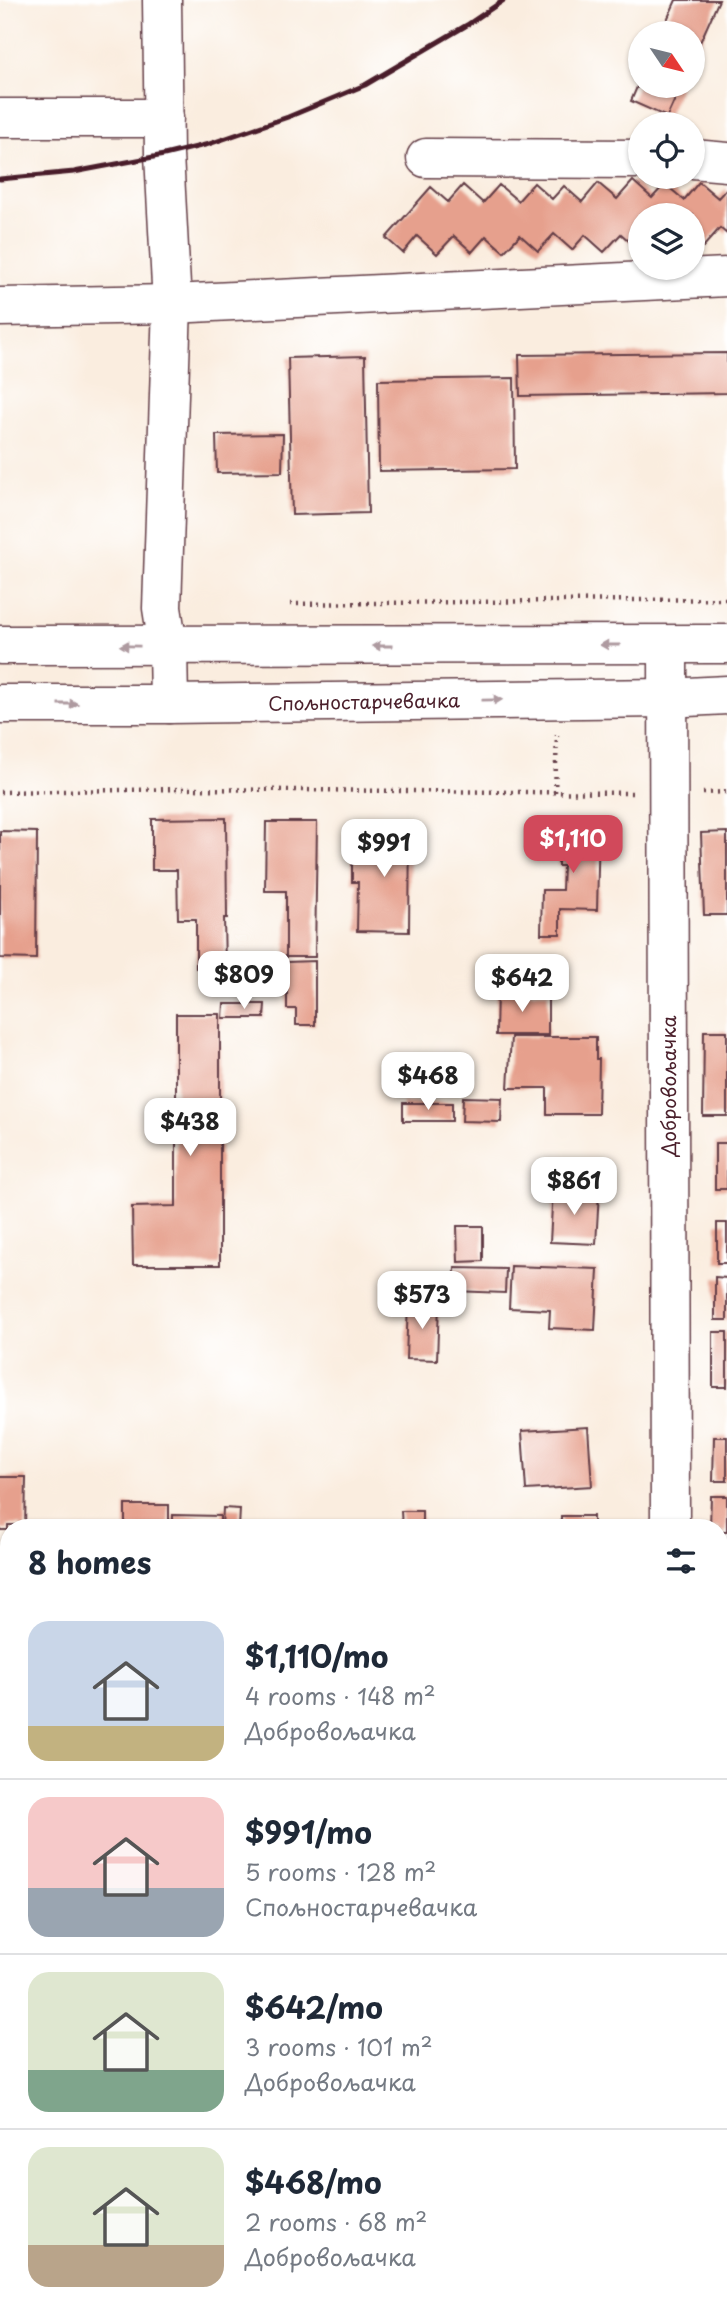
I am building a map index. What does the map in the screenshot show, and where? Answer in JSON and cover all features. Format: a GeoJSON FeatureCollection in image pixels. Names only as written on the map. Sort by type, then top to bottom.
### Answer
{"type":"FeatureCollection","features":[{"type":"Feature","properties":{"kind":"street"},"geometry":{"type":"LineString","coordinates":[[162,0],[172,304],[162,608],[169,646],[169,704]]}},
{"type":"Feature","properties":{"kind":"street"},"geometry":{"type":"LineString","coordinates":[[0,118],[164,118]]}},
{"type":"Feature","properties":{"kind":"street"},"geometry":{"type":"LineString","coordinates":[[426,158],[628,159]]}},
{"type":"Feature","properties":{"kind":"street"},"geometry":{"type":"LineString","coordinates":[[705,160],[727,162]]}},
{"type":"Feature","properties":{"kind":"street"},"geometry":{"type":"LineString","coordinates":[[0,307],[172,304],[727,277]]}},
{"type":"Feature","properties":{"kind":"street"},"geometry":{"type":"LineString","coordinates":[[0,645],[727,644]]}},
{"type":"Feature","properties":{"kind":"street","name":"Добровољачка"},"geometry":{"type":"LineString","coordinates":[[668,645],[670,1519]]}},
{"type":"Feature","properties":{"kind":"street","name":"Спољностарчевачка"},"geometry":{"type":"LineString","coordinates":[[0,704],[667,698],[727,695]]}},
{"type":"Feature","properties":{"kind":"path"},"geometry":{"type":"LineString","coordinates":[[284,604],[727,599]]}},
{"type":"Feature","properties":{"kind":"path"},"geometry":{"type":"LineString","coordinates":[[0,792],[183,789],[727,792]]}},
{"type":"Feature","properties":{"kind":"building"},"geometry":{"type":"Polygon","coordinates":[[[676,0],[719,0],[705,31],[705,21],[666,21],[676,0]]]}},
{"type":"Feature","properties":{"kind":"building"},"geometry":{"type":"Polygon","coordinates":[[[632,98],[676,98],[669,112],[656,112],[631,101],[632,98]]]}},
{"type":"Feature","properties":{"kind":"building"},"geometry":{"type":"Polygon","coordinates":[[[534,183],[552,199],[564,186],[582,202],[598,183],[617,199],[628,187],[628,189],[642,189],[652,198],[660,189],[671,189],[684,200],[693,189],[705,187],[718,198],[727,188],[727,234],[720,228],[705,245],[705,203],[628,203],[628,240],[621,234],[604,252],[585,235],[572,250],[554,234],[538,251],[520,235],[504,252],[486,236],[472,252],[454,236],[437,254],[417,236],[403,253],[386,238],[431,187],[448,202],[463,185],[483,203],[499,185],[518,201],[534,183]]]}},
{"type":"Feature","properties":{"kind":"building"},"geometry":{"type":"Polygon","coordinates":[[[727,353],[727,393],[520,396],[519,355],[727,353]]]}},
{"type":"Feature","properties":{"kind":"building"},"geometry":{"type":"Polygon","coordinates":[[[365,356],[368,513],[292,515],[288,358],[365,356]]]}},
{"type":"Feature","properties":{"kind":"building"},"geometry":{"type":"Polygon","coordinates":[[[514,378],[515,469],[379,471],[378,380],[514,378]]]}},
{"type":"Feature","properties":{"kind":"building"},"geometry":{"type":"Polygon","coordinates":[[[283,434],[282,472],[217,473],[216,435],[283,434]]]}},
{"type":"Feature","properties":{"kind":"building"},"geometry":{"type":"Polygon","coordinates":[[[226,818],[225,967],[196,968],[196,919],[178,919],[177,870],[152,870],[152,819],[226,818]]]}},
{"type":"Feature","properties":{"kind":"building"},"geometry":{"type":"Polygon","coordinates":[[[266,822],[317,822],[315,957],[286,957],[286,891],[265,891],[266,822]]]}},
{"type":"Feature","properties":{"kind":"building"},"geometry":{"type":"Polygon","coordinates":[[[366,823],[410,823],[409,932],[357,931],[358,882],[352,882],[352,855],[365,856],[366,823]]]}},
{"type":"Feature","properties":{"kind":"building"},"geometry":{"type":"Polygon","coordinates":[[[554,825],[599,826],[597,910],[560,909],[560,934],[541,934],[542,890],[562,890],[563,866],[558,866],[558,848],[553,848],[554,825]]]}},
{"type":"Feature","properties":{"kind":"building"},"geometry":{"type":"Polygon","coordinates":[[[0,831],[37,832],[36,959],[0,958],[0,831]]]}},
{"type":"Feature","properties":{"kind":"building"},"geometry":{"type":"Polygon","coordinates":[[[727,832],[727,915],[704,915],[701,833],[727,832]]]}},
{"type":"Feature","properties":{"kind":"building"},"geometry":{"type":"Polygon","coordinates":[[[315,961],[315,1025],[296,1025],[296,1009],[287,1009],[287,962],[315,961]]]}},
{"type":"Feature","properties":{"kind":"building"},"geometry":{"type":"Polygon","coordinates":[[[497,992],[548,992],[548,1035],[496,1035],[497,992]]]}},
{"type":"Feature","properties":{"kind":"building"},"geometry":{"type":"Polygon","coordinates":[[[224,1004],[265,1004],[264,1018],[223,1018],[224,1004]]]}},
{"type":"Feature","properties":{"kind":"building"},"geometry":{"type":"Polygon","coordinates":[[[176,1014],[220,1014],[220,1265],[133,1265],[132,1207],[176,1206],[176,1014]]]}},
{"type":"Feature","properties":{"kind":"building"},"geometry":{"type":"Polygon","coordinates":[[[704,1031],[727,1031],[727,1116],[703,1116],[704,1031]]]}},
{"type":"Feature","properties":{"kind":"building"},"geometry":{"type":"Polygon","coordinates":[[[511,1037],[596,1037],[596,1059],[599,1059],[598,1114],[547,1114],[547,1088],[508,1088],[511,1037]]]}},
{"type":"Feature","properties":{"kind":"building"},"geometry":{"type":"Polygon","coordinates":[[[463,1097],[502,1098],[501,1122],[462,1121],[463,1097]]]}},
{"type":"Feature","properties":{"kind":"building"},"geometry":{"type":"Polygon","coordinates":[[[403,1103],[452,1103],[452,1121],[403,1121],[403,1103]]]}},
{"type":"Feature","properties":{"kind":"building"},"geometry":{"type":"Polygon","coordinates":[[[715,1143],[727,1143],[727,1189],[715,1189],[715,1143]]]}},
{"type":"Feature","properties":{"kind":"building"},"geometry":{"type":"Polygon","coordinates":[[[553,1189],[599,1192],[596,1244],[550,1242],[553,1189]]]}},
{"type":"Feature","properties":{"kind":"building"},"geometry":{"type":"Polygon","coordinates":[[[717,1223],[727,1223],[727,1263],[717,1263],[717,1223]]]}},
{"type":"Feature","properties":{"kind":"building"},"geometry":{"type":"Polygon","coordinates":[[[457,1226],[483,1226],[483,1261],[458,1262],[457,1226]]]}},
{"type":"Feature","properties":{"kind":"building"},"geometry":{"type":"Polygon","coordinates":[[[511,1266],[598,1269],[595,1330],[549,1328],[550,1310],[509,1308],[511,1266]]]}},
{"type":"Feature","properties":{"kind":"building"},"geometry":{"type":"Polygon","coordinates":[[[455,1268],[506,1269],[505,1293],[454,1291],[455,1268]]]}},
{"type":"Feature","properties":{"kind":"building"},"geometry":{"type":"Polygon","coordinates":[[[715,1277],[727,1278],[727,1320],[715,1320],[715,1277]]]}},
{"type":"Feature","properties":{"kind":"building"},"geometry":{"type":"Polygon","coordinates":[[[408,1302],[439,1303],[437,1360],[406,1359],[408,1302]]]}},
{"type":"Feature","properties":{"kind":"building"},"geometry":{"type":"Polygon","coordinates":[[[713,1332],[727,1332],[727,1387],[713,1387],[713,1332]]]}},
{"type":"Feature","properties":{"kind":"building"},"geometry":{"type":"Polygon","coordinates":[[[588,1427],[592,1486],[526,1490],[522,1431],[588,1427]]]}},
{"type":"Feature","properties":{"kind":"building"},"geometry":{"type":"Polygon","coordinates":[[[714,1437],[727,1437],[727,1481],[713,1481],[714,1437]]]}},
{"type":"Feature","properties":{"kind":"building"},"geometry":{"type":"Polygon","coordinates":[[[0,1477],[26,1477],[25,1519],[0,1519],[0,1477]]]}},
{"type":"Feature","properties":{"kind":"building"},"geometry":{"type":"Polygon","coordinates":[[[711,1496],[727,1496],[727,1519],[710,1519],[711,1496]]]}},
{"type":"Feature","properties":{"kind":"building"},"geometry":{"type":"Polygon","coordinates":[[[125,1505],[169,1505],[169,1519],[125,1519],[125,1505]]]}},
{"type":"Feature","properties":{"kind":"building"},"geometry":{"type":"Polygon","coordinates":[[[223,1508],[240,1509],[239,1519],[222,1519],[223,1508]]]}},
{"type":"Feature","properties":{"kind":"building"},"geometry":{"type":"Polygon","coordinates":[[[401,1511],[422,1511],[422,1519],[401,1519],[401,1511]]]}},
{"type":"Feature","properties":{"kind":"building"},"geometry":{"type":"Polygon","coordinates":[[[173,1515],[220,1516],[220,1519],[173,1519],[173,1515]]]}},
{"type":"Feature","properties":{"kind":"building"},"geometry":{"type":"Polygon","coordinates":[[[561,1516],[593,1516],[593,1519],[561,1519],[561,1516]]]}},
{"type":"Feature","properties":{"kind":"railway"},"geometry":{"type":"LineString","coordinates":[[0,179],[74,172],[164,155],[209,144],[288,117],[365,85],[504,0]]}}]}
